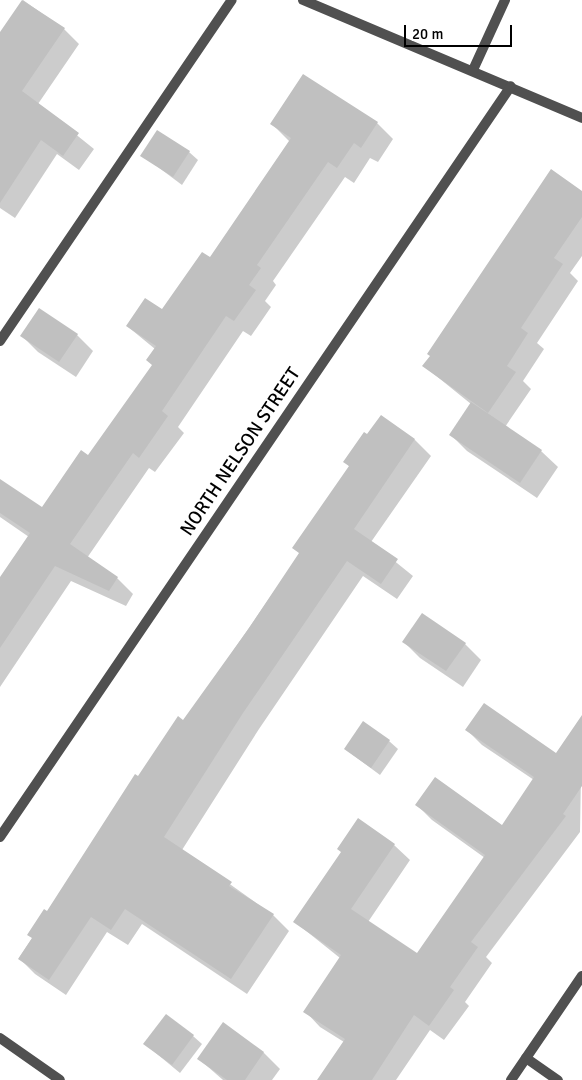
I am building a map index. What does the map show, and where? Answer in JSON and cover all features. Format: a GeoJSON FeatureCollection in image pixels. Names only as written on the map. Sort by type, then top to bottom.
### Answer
{"type":"FeatureCollection","features":[{"type":"Feature","properties":{"kind":"street"},"geometry":{"type":"LineString","coordinates":[[0,340],[232,0]]}},
{"type":"Feature","properties":{"kind":"street"},"geometry":{"type":"LineString","coordinates":[[303,0],[511,86],[582,118]]}},
{"type":"Feature","properties":{"kind":"street"},"geometry":{"type":"LineString","coordinates":[[473,70],[505,0]]}},
{"type":"Feature","properties":{"kind":"street","name":"NORTH NELSON STREET"},"geometry":{"type":"LineString","coordinates":[[0,837],[511,86]]}},
{"type":"Feature","properties":{"kind":"street"},"geometry":{"type":"LineString","coordinates":[[511,1080],[582,976]]}},
{"type":"Feature","properties":{"kind":"street"},"geometry":{"type":"LineString","coordinates":[[0,1038],[60,1080]]}},
{"type":"Feature","properties":{"kind":"street"},"geometry":{"type":"LineString","coordinates":[[526,1058],[558,1080]]}},
{"type":"Feature","properties":{"kind":"building"},"geometry":{"type":"Polygon","coordinates":[[[22,0],[65,28],[22,91],[79,133],[63,156],[41,140],[0,203],[0,32],[22,0]]]}},
{"type":"Feature","properties":{"kind":"building"},"geometry":{"type":"Polygon","coordinates":[[[303,74],[378,122],[361,148],[354,143],[337,168],[328,162],[257,265],[261,268],[249,285],[256,290],[234,321],[226,316],[162,411],[168,416],[139,458],[133,453],[70,544],[118,577],[109,591],[55,566],[0,648],[0,577],[30,533],[0,513],[0,479],[42,507],[81,450],[88,455],[152,365],[146,360],[156,346],[126,326],[145,298],[162,309],[202,252],[210,257],[291,138],[270,124],[303,74]]]}},
{"type":"Feature","properties":{"kind":"building"},"geometry":{"type":"Polygon","coordinates":[[[157,130],[190,151],[173,177],[140,156],[157,130]]]}},
{"type":"Feature","properties":{"kind":"building"},"geometry":{"type":"Polygon","coordinates":[[[551,169],[582,191],[582,217],[554,258],[563,264],[521,328],[528,333],[507,366],[516,372],[488,413],[422,366],[430,356],[427,354],[551,169]]]}},
{"type":"Feature","properties":{"kind":"building"},"geometry":{"type":"Polygon","coordinates":[[[39,308],[78,334],[59,362],[20,336],[39,308]]]}},
{"type":"Feature","properties":{"kind":"building"},"geometry":{"type":"Polygon","coordinates":[[[471,402],[542,450],[520,483],[449,435],[471,402]]]}},
{"type":"Feature","properties":{"kind":"building"},"geometry":{"type":"Polygon","coordinates":[[[381,415],[415,439],[354,529],[398,559],[381,584],[347,561],[243,713],[164,837],[232,882],[229,886],[274,914],[231,979],[125,909],[111,930],[91,917],[49,980],[18,959],[32,938],[27,935],[44,909],[47,911],[135,774],[138,776],[178,716],[183,720],[249,628],[299,553],[292,548],[349,466],[343,462],[364,432],[367,434],[381,415]]]}},
{"type":"Feature","properties":{"kind":"building"},"geometry":{"type":"Polygon","coordinates":[[[422,613],[466,643],[446,671],[402,642],[422,613]]]}},
{"type":"Feature","properties":{"kind":"building"},"geometry":{"type":"Polygon","coordinates":[[[484,703],[556,753],[582,715],[582,786],[563,814],[566,816],[471,942],[478,947],[450,987],[454,990],[429,1026],[414,1015],[372,1080],[317,1080],[345,1039],[303,1012],[341,955],[293,922],[341,852],[337,849],[358,818],[395,844],[351,909],[417,953],[485,855],[415,805],[435,777],[502,825],[534,777],[465,730],[484,703]]]}},
{"type":"Feature","properties":{"kind":"building"},"geometry":{"type":"Polygon","coordinates":[[[363,721],[390,740],[371,768],[344,749],[363,721]]]}},
{"type":"Feature","properties":{"kind":"building"},"geometry":{"type":"Polygon","coordinates":[[[166,1014],[194,1035],[172,1065],[143,1044],[166,1014]]]}},
{"type":"Feature","properties":{"kind":"building"},"geometry":{"type":"Polygon","coordinates":[[[223,1022],[264,1052],[245,1080],[227,1080],[197,1059],[223,1022]]]}}]}
